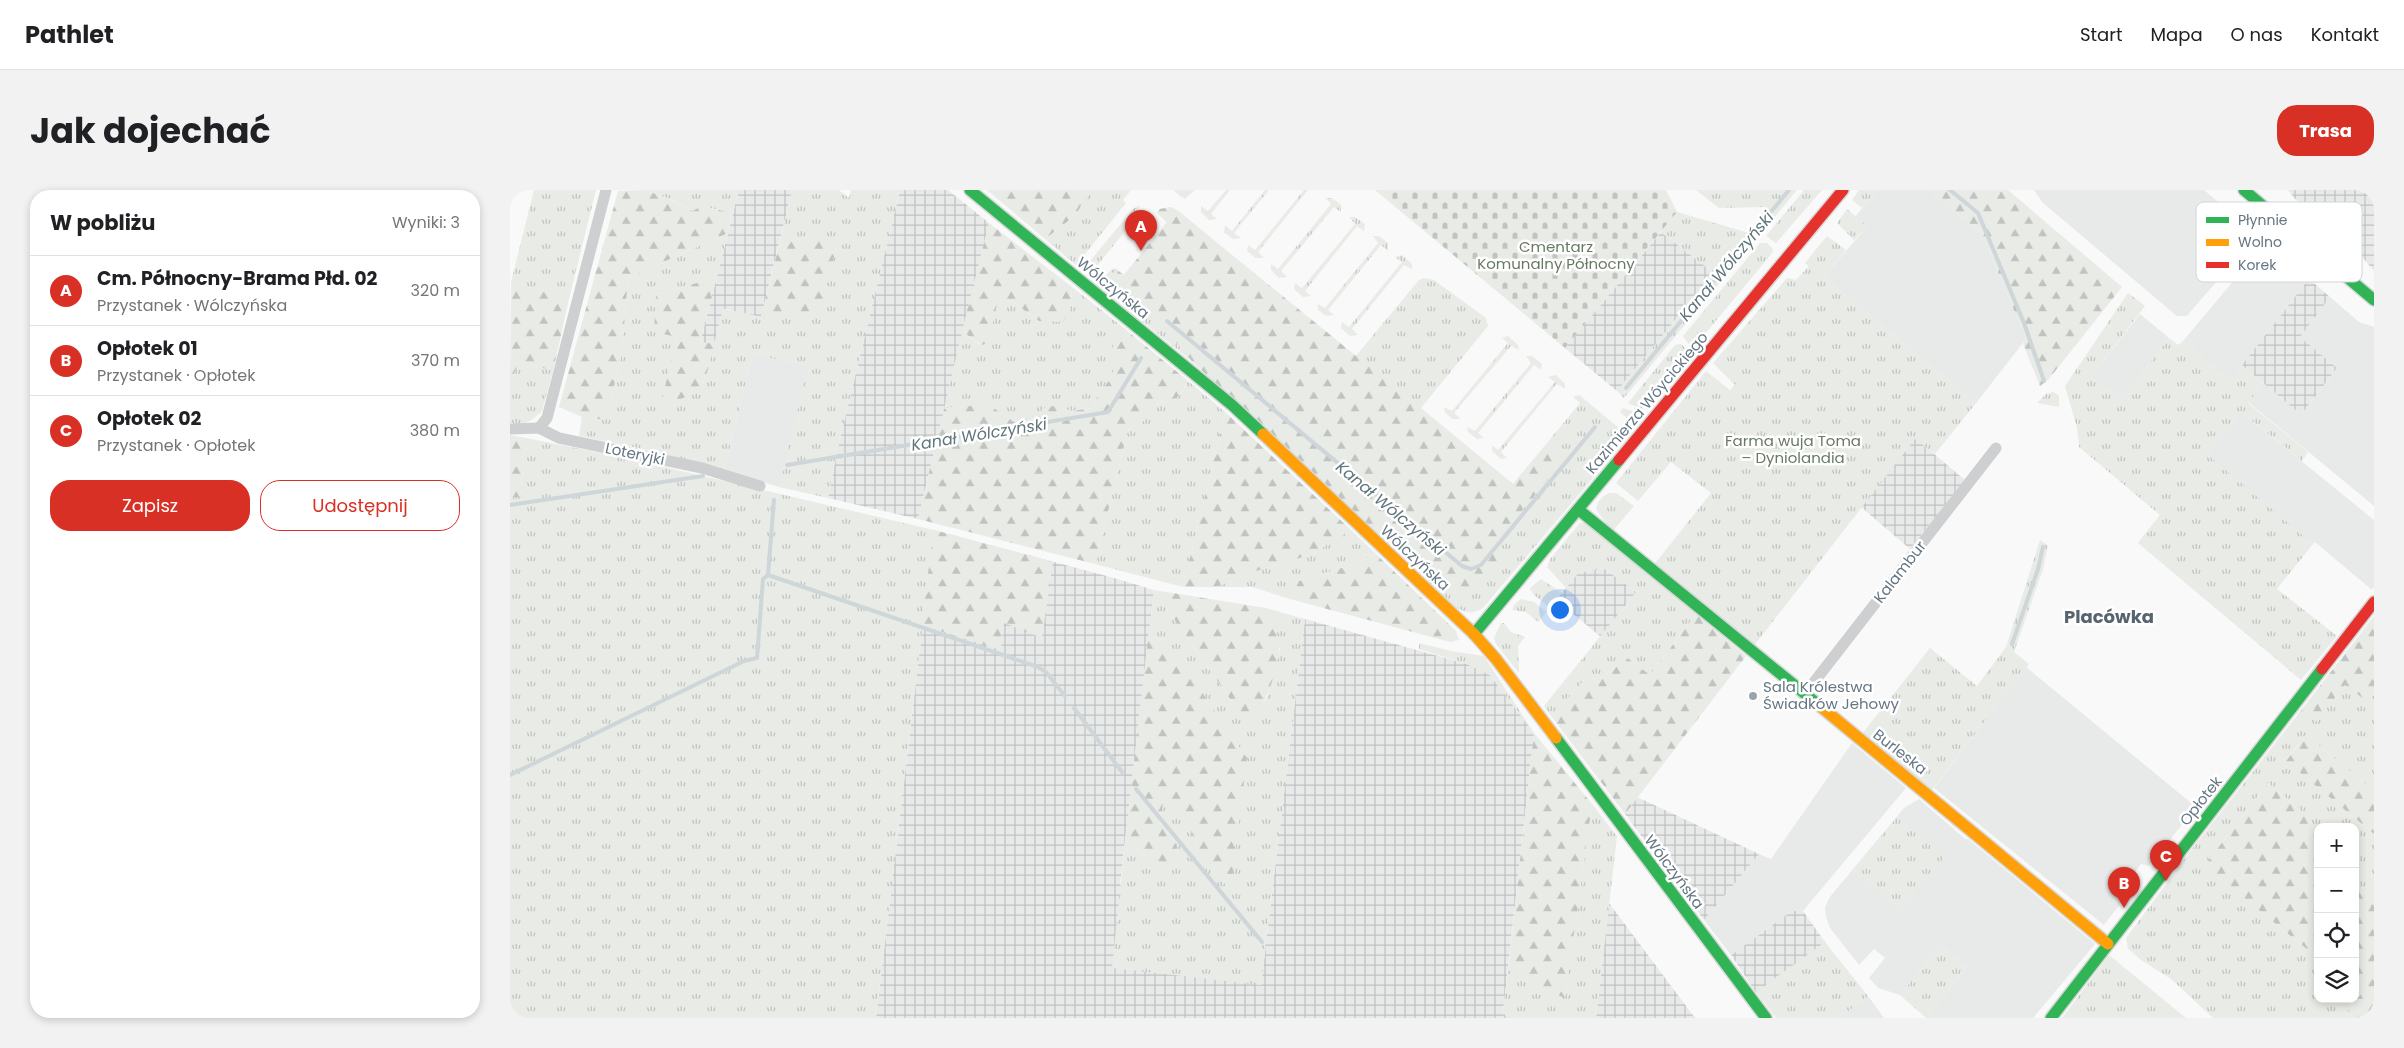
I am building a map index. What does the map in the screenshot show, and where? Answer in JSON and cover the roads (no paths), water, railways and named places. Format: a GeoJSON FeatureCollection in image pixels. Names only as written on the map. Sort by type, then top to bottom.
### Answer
{"type":"FeatureCollection","features":[{"type":"Feature","properties":{"kind":"street"},"geometry":{"type":"LineString","coordinates":[[539,428],[547,418],[606,190]]}},
{"type":"Feature","properties":{"kind":"street","name":"Wólczyńska"},"geometry":{"type":"LineString","coordinates":[[970,190],[1232,405],[1474,634],[1496,659],[1766,1018]]}},
{"type":"Feature","properties":{"kind":"street","name":"Kazimierza Wóycickiego"},"geometry":{"type":"LineString","coordinates":[[1474,634],[1843,190]]}},
{"type":"Feature","properties":{"kind":"street"},"geometry":{"type":"LineString","coordinates":[[2244,190],[2258,202]]}},
{"type":"Feature","properties":{"kind":"street"},"geometry":{"type":"LineString","coordinates":[[2353,282],[2374,300]]}},
{"type":"Feature","properties":{"kind":"street","name":"Loteryjki"},"geometry":{"type":"LineString","coordinates":[[510,429],[539,428],[560,438],[702,468],[760,486]]}},
{"type":"Feature","properties":{"kind":"street","name":"Kalambur"},"geometry":{"type":"LineString","coordinates":[[1804,695],[1996,448]]}},
{"type":"Feature","properties":{"kind":"street","name":"Burleska"},"geometry":{"type":"LineString","coordinates":[[1579,510],[1804,695],[1913,781],[2108,944]]}},
{"type":"Feature","properties":{"kind":"street","name":"Opłotek"},"geometry":{"type":"LineString","coordinates":[[2051,1018],[2374,602]]}},
{"type":"Feature","properties":{"kind":"waterway","name":"Kanał Wólczyński"},"geometry":{"type":"LineString","coordinates":[[1626,388],[1789,190]]}},
{"type":"Feature","properties":{"kind":"waterway"},"geometry":{"type":"LineString","coordinates":[[1950,190],[1978,213],[2024,323],[2044,381]]}},
{"type":"Feature","properties":{"kind":"waterway","name":"Kanał Wólczyński"},"geometry":{"type":"LineString","coordinates":[[1167,321],[1462,566],[1471,569],[1481,565],[1595,427]]}},
{"type":"Feature","properties":{"kind":"waterway","name":"Kanał Wólczyński"},"geometry":{"type":"LineString","coordinates":[[787,465],[1108,412],[1141,358]]}},
{"type":"Feature","properties":{"kind":"waterway","name":"Kanał Wólczyński"},"geometry":{"type":"LineString","coordinates":[[510,505],[703,476]]}},
{"type":"Feature","properties":{"kind":"waterway"},"geometry":{"type":"LineString","coordinates":[[510,775],[744,661],[757,658],[763,579],[768,575],[774,500]]}},
{"type":"Feature","properties":{"kind":"waterway"},"geometry":{"type":"LineString","coordinates":[[2012,644],[2038,569],[2043,547]]}},
{"type":"Feature","properties":{"kind":"waterway"},"geometry":{"type":"LineString","coordinates":[[768,575],[1038,667],[1046,672],[1065,696]]}},
{"type":"Feature","properties":{"kind":"waterway"},"geometry":{"type":"LineString","coordinates":[[1074,708],[1122,772]]}},
{"type":"Feature","properties":{"kind":"waterway"},"geometry":{"type":"LineString","coordinates":[[1136,789],[1262,942]]}},
{"type":"Feature","properties":{"kind":"place","name":"Cm. Północny-Brama Płd. 02"},"geometry":{"type":"Point","coordinates":[1141,251]}},
{"type":"Feature","properties":{"kind":"place","name":"Sala Królestwa Świadków Jehowy"},"geometry":{"type":"Point","coordinates":[1753,696]}},
{"type":"Feature","properties":{"kind":"place","name":"Opłotek 02"},"geometry":{"type":"Point","coordinates":[2166,881]}},
{"type":"Feature","properties":{"kind":"place","name":"Opłotek 01"},"geometry":{"type":"Point","coordinates":[2124,908]}},
{"type":"Feature","properties":{"kind":"district","name":"Placówka"},"geometry":{"type":"Point","coordinates":[2109,617]}},
{"type":"Feature","properties":{"kind":"park label","name":"Cmentarz Komunalny Północny"},"geometry":{"type":"Point","coordinates":[1556,256]}},
{"type":"Feature","properties":{"kind":"park label","name":"Farma wuja Toma – Dyniolandia"},"geometry":{"type":"Point","coordinates":[1793,450]}}]}
